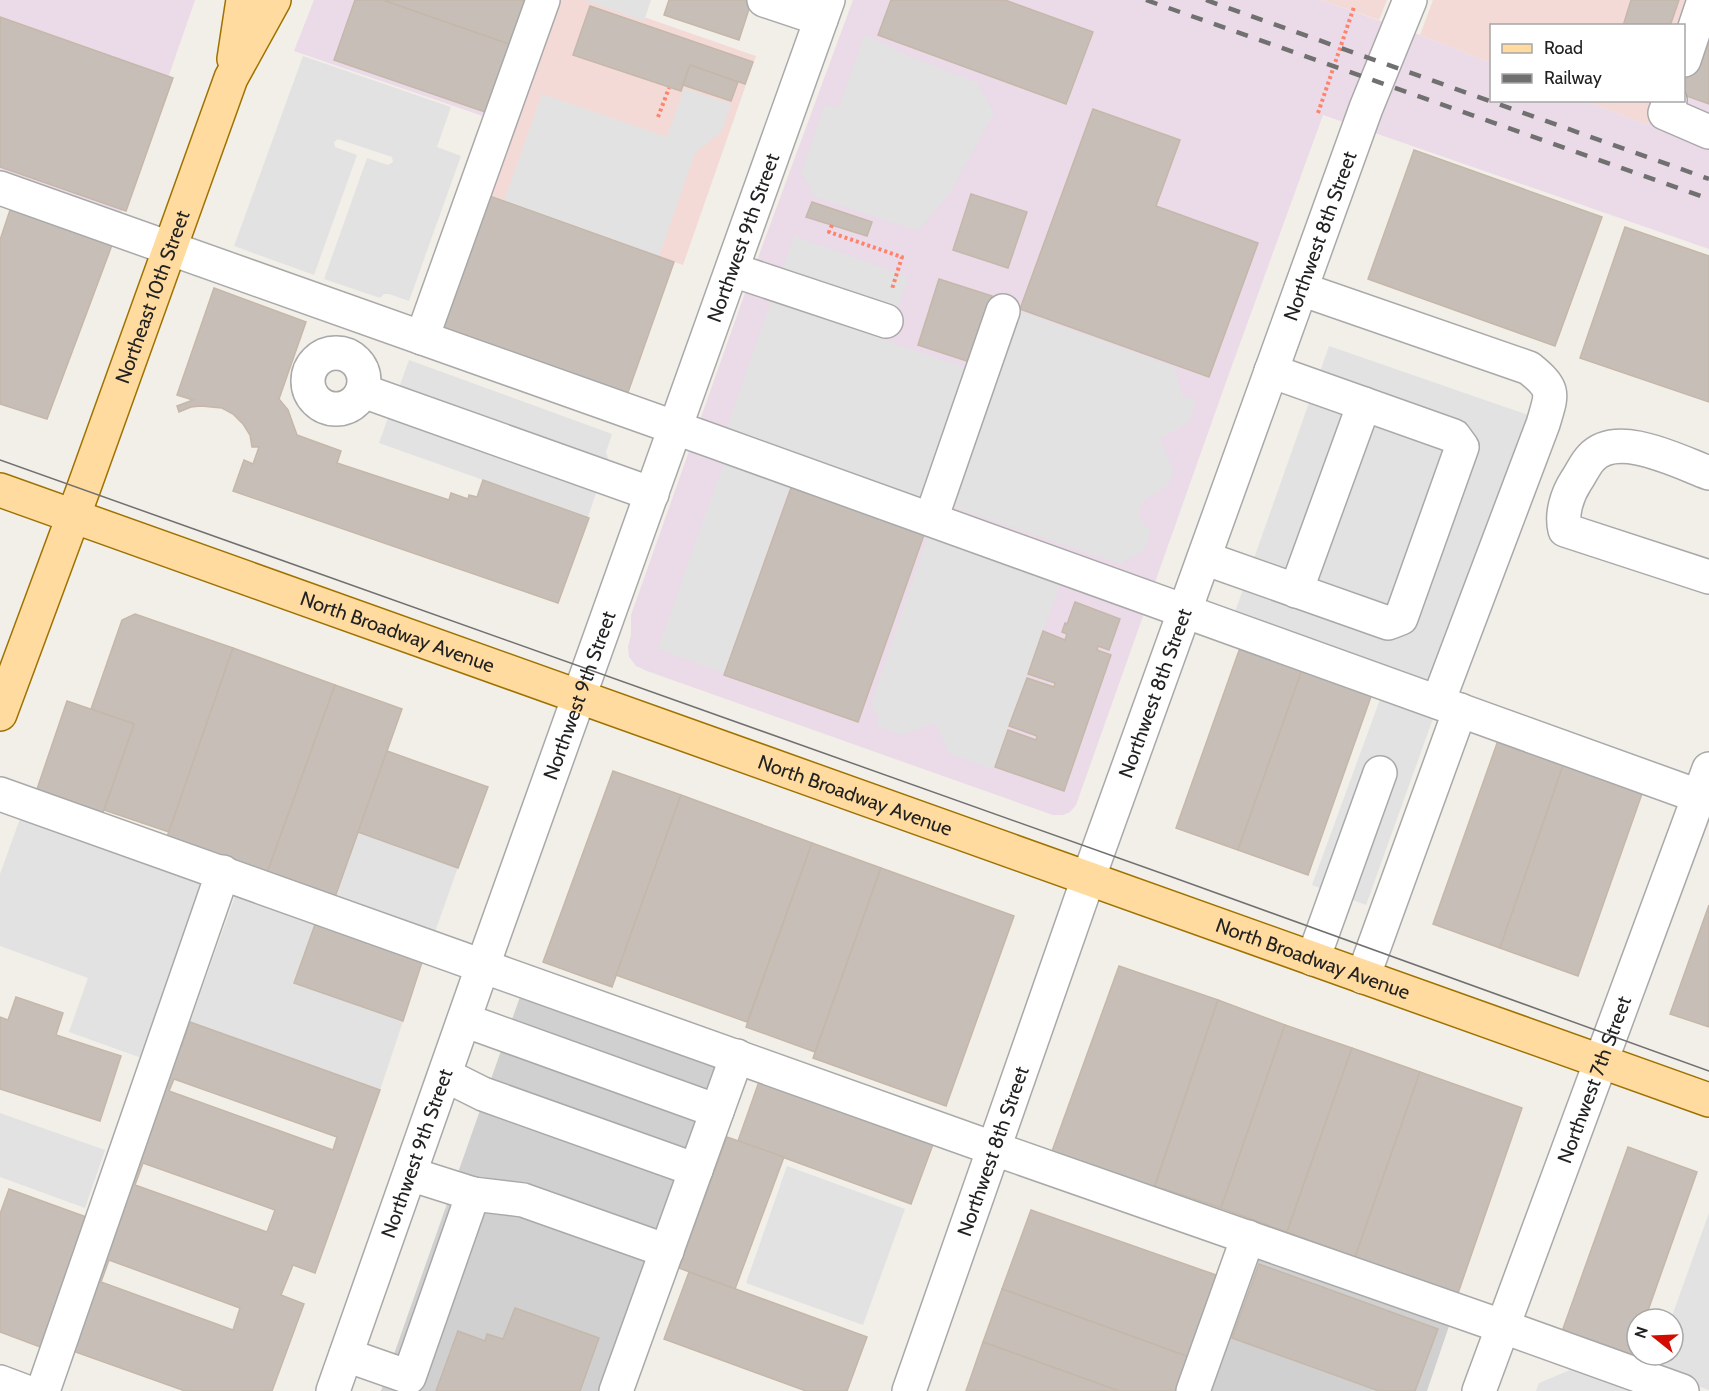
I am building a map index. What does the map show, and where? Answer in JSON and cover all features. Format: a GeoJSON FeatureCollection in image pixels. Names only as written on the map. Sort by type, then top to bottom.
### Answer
{"type":"FeatureCollection","features":[{"type":"Feature","properties":{"kind":"main road","name":"Northeast 10th Street"},"geometry":{"type":"LineString","coordinates":[[231,78],[243,0]]}},
{"type":"Feature","properties":{"kind":"main road","name":"Northeast 10th Street"},"geometry":{"type":"LineString","coordinates":[[0,714],[231,78],[274,0]]}},
{"type":"Feature","properties":{"kind":"main road","name":"North Broadway Avenue"},"geometry":{"type":"LineString","coordinates":[[0,490],[1709,1100]]}},
{"type":"Feature","properties":{"kind":"street"},"geometry":{"type":"LineString","coordinates":[[422,338],[543,0]]}},
{"type":"Feature","properties":{"kind":"street"},"geometry":{"type":"LineString","coordinates":[[764,0],[824,10]]}},
{"type":"Feature","properties":{"kind":"street","name":"Northwest 8th Street"},"geometry":{"type":"LineString","coordinates":[[909,1391],[1088,879],[1366,108],[1410,0]]}},
{"type":"Feature","properties":{"kind":"street"},"geometry":{"type":"LineString","coordinates":[[1685,54],[1704,0]]}},
{"type":"Feature","properties":{"kind":"street","name":"Northwest 9th Street"},"geometry":{"type":"LineString","coordinates":[[333,1391],[824,10]]}},
{"type":"Feature","properties":{"kind":"street"},"geometry":{"type":"LineString","coordinates":[[1669,102],[1665,113],[1709,132]]}},
{"type":"Feature","properties":{"kind":"street"},"geometry":{"type":"LineString","coordinates":[[0,188],[932,519],[1449,706],[1706,789]]}},
{"type":"Feature","properties":{"kind":"street"},"geometry":{"type":"LineString","coordinates":[[733,270],[886,321]]}},
{"type":"Feature","properties":{"kind":"street"},"geometry":{"type":"LineString","coordinates":[[1301,289],[1529,368],[1546,381],[1551,397],[1363,977]]}},
{"type":"Feature","properties":{"kind":"street"},"geometry":{"type":"LineString","coordinates":[[932,519],[1003,311]]}},
{"type":"Feature","properties":{"kind":"street"},"geometry":{"type":"LineString","coordinates":[[348,355],[361,316]]}},
{"type":"Feature","properties":{"kind":"street"},"geometry":{"type":"LineString","coordinates":[[328,354],[348,355],[360,366],[365,382],[363,391],[352,406],[333,410],[324,407],[310,393],[309,374],[313,366],[328,354]]}},
{"type":"Feature","properties":{"kind":"street"},"geometry":{"type":"LineString","coordinates":[[1204,558],[1388,623],[1401,618],[1462,447],[1454,436],[1271,371]]}},
{"type":"Feature","properties":{"kind":"street"},"geometry":{"type":"LineString","coordinates":[[363,391],[652,494]]}},
{"type":"Feature","properties":{"kind":"street"},"geometry":{"type":"LineString","coordinates":[[1296,591],[1364,404]]}},
{"type":"Feature","properties":{"kind":"street"},"geometry":{"type":"LineString","coordinates":[[1709,473],[1641,448],[1612,446],[1591,456],[1570,491],[1563,520],[1565,530],[1709,577]]}},
{"type":"Feature","properties":{"kind":"street"},"geometry":{"type":"LineString","coordinates":[[1313,959],[1380,773]]}},
{"type":"Feature","properties":{"kind":"street","name":"Northwest 7th Street"},"geometry":{"type":"LineString","coordinates":[[1479,1391],[1601,1061],[1706,789]]}},
{"type":"Feature","properties":{"kind":"street"},"geometry":{"type":"LineString","coordinates":[[0,794],[1682,1391]]}},
{"type":"Feature","properties":{"kind":"street"},"geometry":{"type":"LineString","coordinates":[[43,1391],[223,872]]}},
{"type":"Feature","properties":{"kind":"street"},"geometry":{"type":"LineString","coordinates":[[464,1020],[717,1111]]}},
{"type":"Feature","properties":{"kind":"street"},"geometry":{"type":"LineString","coordinates":[[616,1391],[737,1056]]}},
{"type":"Feature","properties":{"kind":"street"},"geometry":{"type":"LineString","coordinates":[[445,1075],[483,1094],[696,1170]]}},
{"type":"Feature","properties":{"kind":"street"},"geometry":{"type":"LineString","coordinates":[[410,1174],[473,1194],[523,1200],[667,1251]]}},
{"type":"Feature","properties":{"kind":"street"},"geometry":{"type":"LineString","coordinates":[[346,1355],[409,1377],[473,1194]]}},
{"type":"Feature","properties":{"kind":"street"},"geometry":{"type":"LineString","coordinates":[[1193,1391],[1248,1237]]}},
{"type":"Feature","properties":{"kind":"street"},"geometry":{"type":"LineString","coordinates":[[0,1383],[24,1391]]}},
{"type":"Feature","properties":{"kind":"path"},"geometry":{"type":"LineString","coordinates":[[1318,113],[1354,8]]}},
{"type":"Feature","properties":{"kind":"path"},"geometry":{"type":"LineString","coordinates":[[658,117],[669,88]]}},
{"type":"Feature","properties":{"kind":"path"},"geometry":{"type":"LineString","coordinates":[[831,225],[829,232],[902,257],[898,271]]}},
{"type":"Feature","properties":{"kind":"shaded area"},"geometry":{"type":"Polygon","coordinates":[[[0,0],[195,0],[120,216],[0,173],[0,0]]]}},
{"type":"Feature","properties":{"kind":"shaded area"},"geometry":{"type":"Polygon","coordinates":[[[314,0],[542,0],[500,122],[294,51],[314,0]]]}},
{"type":"Feature","properties":{"kind":"shaded area"},"geometry":{"type":"Polygon","coordinates":[[[542,0],[595,0],[756,56],[683,265],[475,190],[542,0]]]}},
{"type":"Feature","properties":{"kind":"shaded area"},"geometry":{"type":"Polygon","coordinates":[[[584,0],[651,0],[644,21],[584,0]]]}},
{"type":"Feature","properties":{"kind":"shaded area"},"geometry":{"type":"Polygon","coordinates":[[[853,0],[1321,0],[1490,63],[1490,102],[1588,102],[1648,125],[1656,102],[1685,102],[1685,25],[1709,0],[1709,249],[1323,115],[1076,805],[1070,812],[1063,815],[1053,815],[647,671],[636,666],[629,657],[631,615],[746,290],[853,0]]]}},
{"type":"Feature","properties":{"kind":"shaded area"},"geometry":{"type":"Polygon","coordinates":[[[1321,0],[1387,0],[1379,20],[1321,0]]]}},
{"type":"Feature","properties":{"kind":"shaded area"},"geometry":{"type":"Polygon","coordinates":[[[1433,0],[1688,0],[1680,24],[1490,24],[1490,63],[1420,35],[1433,0]]]}},
{"type":"Feature","properties":{"kind":"shaded area"},"geometry":{"type":"Polygon","coordinates":[[[865,34],[901,53],[978,83],[994,113],[950,193],[918,231],[815,197],[801,173],[825,104],[838,108],[865,34]]]}},
{"type":"Feature","properties":{"kind":"shaded area"},"geometry":{"type":"Polygon","coordinates":[[[303,56],[451,107],[437,147],[461,156],[409,301],[389,294],[384,294],[380,298],[324,279],[367,158],[388,165],[393,162],[392,157],[338,139],[334,142],[335,147],[357,155],[314,275],[234,246],[303,56]]]}},
{"type":"Feature","properties":{"kind":"shaded area"},"geometry":{"type":"Polygon","coordinates":[[[684,88],[731,104],[722,131],[695,153],[659,256],[504,201],[542,94],[667,137],[684,88]]]}},
{"type":"Feature","properties":{"kind":"shaded area"},"geometry":{"type":"Polygon","coordinates":[[[1588,102],[1656,102],[1648,125],[1588,102]]]}},
{"type":"Feature","properties":{"kind":"shaded area"},"geometry":{"type":"Polygon","coordinates":[[[794,236],[908,277],[887,341],[969,369],[923,501],[726,430],[794,236]]]}},
{"type":"Feature","properties":{"kind":"shaded area"},"geometry":{"type":"Polygon","coordinates":[[[1020,311],[1175,367],[1182,396],[1196,401],[1189,422],[1159,439],[1174,470],[1168,485],[1143,501],[1139,514],[1145,527],[1151,530],[1144,551],[1120,564],[956,508],[951,501],[1020,311]]]}},
{"type":"Feature","properties":{"kind":"shaded area"},"geometry":{"type":"Polygon","coordinates":[[[1329,346],[1540,419],[1444,687],[1234,615],[1329,346]]]}},
{"type":"Feature","properties":{"kind":"shaded area"},"geometry":{"type":"Polygon","coordinates":[[[409,360],[612,434],[606,452],[608,458],[588,517],[379,443],[409,360]]]}},
{"type":"Feature","properties":{"kind":"shaded area"},"geometry":{"type":"Polygon","coordinates":[[[724,462],[790,486],[724,673],[658,649],[724,462]]]}},
{"type":"Feature","properties":{"kind":"shaded area"},"geometry":{"type":"Polygon","coordinates":[[[928,535],[1061,583],[993,770],[949,753],[935,723],[902,735],[877,726],[879,719],[871,704],[928,535]]]}},
{"type":"Feature","properties":{"kind":"shaded area"},"geometry":{"type":"Polygon","coordinates":[[[1382,694],[1435,713],[1366,905],[1312,885],[1382,694]]]}},
{"type":"Feature","properties":{"kind":"shaded area"},"geometry":{"type":"Polygon","coordinates":[[[21,816],[213,884],[150,1061],[69,1032],[88,978],[0,946],[0,874],[21,816]]]}},
{"type":"Feature","properties":{"kind":"shaded area"},"geometry":{"type":"Polygon","coordinates":[[[358,832],[458,867],[435,932],[335,897],[358,832]]]}},
{"type":"Feature","properties":{"kind":"shaded area"},"geometry":{"type":"Polygon","coordinates":[[[237,891],[317,919],[294,983],[403,1021],[380,1090],[190,1022],[237,891]]]}},
{"type":"Feature","properties":{"kind":"shaded area"},"geometry":{"type":"Polygon","coordinates":[[[521,994],[717,1067],[605,1391],[381,1391],[521,994]]]}},
{"type":"Feature","properties":{"kind":"shaded area"},"geometry":{"type":"Polygon","coordinates":[[[0,1113],[105,1150],[85,1208],[0,1177],[0,1113]]]}},
{"type":"Feature","properties":{"kind":"shaded area"},"geometry":{"type":"Polygon","coordinates":[[[787,1166],[905,1209],[863,1325],[746,1283],[787,1166]]]}},
{"type":"Feature","properties":{"kind":"shaded area"},"geometry":{"type":"Polygon","coordinates":[[[1709,1213],[1709,1390],[1653,1370],[1654,1367],[1685,1367],[1685,1307],[1675,1307],[1709,1213]]]}},
{"type":"Feature","properties":{"kind":"shaded area"},"geometry":{"type":"Polygon","coordinates":[[[1256,1258],[1449,1326],[1427,1391],[1208,1391],[1256,1258]]]}},
{"type":"Feature","properties":{"kind":"shaded area"},"geometry":{"type":"Polygon","coordinates":[[[1570,1370],[1628,1391],[1536,1391],[1539,1383],[1570,1370]]]}},
{"type":"Feature","properties":{"kind":"building"},"geometry":{"type":"Polygon","coordinates":[[[355,0],[383,0],[515,46],[491,114],[334,60],[355,0]]]}},
{"type":"Feature","properties":{"kind":"building"},"geometry":{"type":"Polygon","coordinates":[[[383,0],[531,0],[515,46],[383,0]]]}},
{"type":"Feature","properties":{"kind":"building"},"geometry":{"type":"Polygon","coordinates":[[[669,0],[743,0],[751,3],[739,40],[664,15],[669,0]]]}},
{"type":"Feature","properties":{"kind":"building"},"geometry":{"type":"Polygon","coordinates":[[[891,0],[1005,0],[1093,32],[1066,104],[878,35],[891,0]]]}},
{"type":"Feature","properties":{"kind":"building"},"geometry":{"type":"Polygon","coordinates":[[[1631,0],[1679,0],[1671,24],[1624,24],[1631,0]]]}},
{"type":"Feature","properties":{"kind":"building"},"geometry":{"type":"Polygon","coordinates":[[[1709,4],[1709,104],[1685,95],[1685,78],[1709,4]]]}},
{"type":"Feature","properties":{"kind":"building"},"geometry":{"type":"Polygon","coordinates":[[[590,6],[753,62],[745,84],[690,65],[681,91],[573,55],[590,6]]]}},
{"type":"Feature","properties":{"kind":"building"},"geometry":{"type":"Polygon","coordinates":[[[0,17],[173,78],[126,211],[0,167],[0,17]]]}},
{"type":"Feature","properties":{"kind":"building"},"geometry":{"type":"Polygon","coordinates":[[[690,65],[738,82],[731,101],[683,85],[690,65]]]}},
{"type":"Feature","properties":{"kind":"building"},"geometry":{"type":"Polygon","coordinates":[[[1093,109],[1180,140],[1156,206],[1258,243],[1209,377],[1020,309],[1093,109]]]}},
{"type":"Feature","properties":{"kind":"building"},"geometry":{"type":"Polygon","coordinates":[[[1414,150],[1602,217],[1555,346],[1368,279],[1414,150]]]}},
{"type":"Feature","properties":{"kind":"building"},"geometry":{"type":"Polygon","coordinates":[[[971,194],[1027,212],[1008,268],[953,250],[971,194]]]}},
{"type":"Feature","properties":{"kind":"building"},"geometry":{"type":"Polygon","coordinates":[[[487,195],[674,262],[626,398],[438,331],[487,195]]]}},
{"type":"Feature","properties":{"kind":"building"},"geometry":{"type":"Polygon","coordinates":[[[14,198],[115,237],[47,419],[0,404],[0,240],[14,198]]]}},
{"type":"Feature","properties":{"kind":"building"},"geometry":{"type":"Polygon","coordinates":[[[812,202],[872,222],[867,236],[806,217],[812,202]]]}},
{"type":"Feature","properties":{"kind":"building"},"geometry":{"type":"Polygon","coordinates":[[[1625,227],[1709,256],[1709,402],[1580,358],[1625,227]]]}},
{"type":"Feature","properties":{"kind":"building"},"geometry":{"type":"Polygon","coordinates":[[[939,279],[992,296],[970,362],[918,345],[939,279]]]}},
{"type":"Feature","properties":{"kind":"building"},"geometry":{"type":"Polygon","coordinates":[[[214,288],[306,322],[279,399],[288,410],[297,435],[341,451],[337,463],[449,500],[451,493],[468,499],[469,495],[477,497],[483,480],[589,518],[558,603],[233,491],[244,460],[253,464],[259,447],[252,447],[250,435],[243,424],[233,414],[222,408],[201,406],[179,412],[177,406],[193,400],[177,395],[214,288]]]}},
{"type":"Feature","properties":{"kind":"building"},"geometry":{"type":"Polygon","coordinates":[[[792,485],[925,532],[858,722],[724,675],[792,485]]]}},
{"type":"Feature","properties":{"kind":"building"},"geometry":{"type":"Polygon","coordinates":[[[1075,602],[1120,619],[1109,650],[1098,646],[1097,650],[1111,655],[1064,791],[995,767],[1008,730],[1036,740],[1037,736],[1009,726],[1027,678],[1054,687],[1055,683],[1028,674],[1043,631],[1065,640],[1067,634],[1062,632],[1075,602]]]}},
{"type":"Feature","properties":{"kind":"building"},"geometry":{"type":"Polygon","coordinates":[[[135,614],[233,648],[169,832],[104,810],[134,724],[91,709],[122,620],[135,614]]]}},
{"type":"Feature","properties":{"kind":"building"},"geometry":{"type":"Polygon","coordinates":[[[1241,645],[1303,667],[1238,850],[1176,828],[1241,645]]]}},
{"type":"Feature","properties":{"kind":"building"},"geometry":{"type":"Polygon","coordinates":[[[233,648],[335,685],[267,873],[167,837],[233,648]]]}},
{"type":"Feature","properties":{"kind":"building"},"geometry":{"type":"Polygon","coordinates":[[[1303,667],[1373,691],[1308,875],[1238,850],[1303,667]]]}},
{"type":"Feature","properties":{"kind":"building"},"geometry":{"type":"Polygon","coordinates":[[[335,685],[402,709],[335,897],[267,873],[335,685]]]}},
{"type":"Feature","properties":{"kind":"building"},"geometry":{"type":"Polygon","coordinates":[[[67,701],[134,724],[102,815],[36,792],[67,701]]]}},
{"type":"Feature","properties":{"kind":"building"},"geometry":{"type":"Polygon","coordinates":[[[1501,732],[1567,754],[1500,948],[1433,924],[1501,732]]]}},
{"type":"Feature","properties":{"kind":"building"},"geometry":{"type":"Polygon","coordinates":[[[387,751],[488,787],[458,868],[358,832],[387,751]]]}},
{"type":"Feature","properties":{"kind":"building"},"geometry":{"type":"Polygon","coordinates":[[[1567,754],[1643,791],[1578,976],[1500,948],[1567,754]]]}},
{"type":"Feature","properties":{"kind":"building"},"geometry":{"type":"Polygon","coordinates":[[[613,771],[681,795],[612,987],[543,962],[613,771]]]}},
{"type":"Feature","properties":{"kind":"building"},"geometry":{"type":"Polygon","coordinates":[[[681,795],[812,843],[747,1022],[616,975],[681,795]]]}},
{"type":"Feature","properties":{"kind":"building"},"geometry":{"type":"Polygon","coordinates":[[[812,843],[881,868],[815,1052],[746,1027],[812,843]]]}},
{"type":"Feature","properties":{"kind":"building"},"geometry":{"type":"Polygon","coordinates":[[[881,868],[1014,916],[946,1106],[813,1058],[881,868]]]}},
{"type":"Feature","properties":{"kind":"building"},"geometry":{"type":"Polygon","coordinates":[[[1709,905],[1709,1027],[1670,1014],[1709,905]]]}},
{"type":"Feature","properties":{"kind":"building"},"geometry":{"type":"Polygon","coordinates":[[[317,919],[424,956],[403,1021],[294,983],[317,919]]]}},
{"type":"Feature","properties":{"kind":"building"},"geometry":{"type":"Polygon","coordinates":[[[1119,966],[1218,1000],[1153,1190],[1051,1154],[1119,966]]]}},
{"type":"Feature","properties":{"kind":"building"},"geometry":{"type":"Polygon","coordinates":[[[16,997],[63,1013],[56,1035],[121,1056],[100,1121],[0,1089],[0,1017],[8,1020],[16,997]]]}},
{"type":"Feature","properties":{"kind":"building"},"geometry":{"type":"Polygon","coordinates":[[[1218,1000],[1285,1025],[1221,1208],[1155,1186],[1218,1000]]]}},
{"type":"Feature","properties":{"kind":"building"},"geometry":{"type":"Polygon","coordinates":[[[190,1022],[380,1090],[315,1273],[293,1265],[281,1295],[304,1304],[272,1391],[185,1391],[73,1351],[175,1043],[182,1046],[190,1022]],[[174,1079],[169,1091],[333,1150],[337,1137],[174,1079]],[[143,1163],[135,1185],[267,1232],[275,1210],[143,1163]],[[109,1260],[101,1282],[233,1330],[240,1308],[109,1260]]]}},
{"type":"Feature","properties":{"kind":"building"},"geometry":{"type":"Polygon","coordinates":[[[1285,1025],[1352,1048],[1287,1232],[1221,1208],[1285,1025]]]}},
{"type":"Feature","properties":{"kind":"building"},"geometry":{"type":"Polygon","coordinates":[[[1352,1048],[1420,1072],[1355,1257],[1287,1232],[1352,1048]]]}},
{"type":"Feature","properties":{"kind":"building"},"geometry":{"type":"Polygon","coordinates":[[[1420,1072],[1522,1108],[1456,1299],[1353,1263],[1420,1072]]]}},
{"type":"Feature","properties":{"kind":"building"},"geometry":{"type":"Polygon","coordinates":[[[761,1076],[935,1139],[911,1204],[738,1141],[761,1076]]]}},
{"type":"Feature","properties":{"kind":"building"},"geometry":{"type":"Polygon","coordinates":[[[727,1137],[784,1157],[735,1289],[679,1268],[727,1137]]]}},
{"type":"Feature","properties":{"kind":"building"},"geometry":{"type":"Polygon","coordinates":[[[1628,1147],[1697,1172],[1649,1307],[1625,1307],[1625,1360],[1560,1337],[1628,1147]]]}},
{"type":"Feature","properties":{"kind":"building"},"geometry":{"type":"Polygon","coordinates":[[[9,1189],[89,1218],[43,1348],[0,1332],[0,1214],[9,1189]]]}},
{"type":"Feature","properties":{"kind":"building"},"geometry":{"type":"Polygon","coordinates":[[[1031,1210],[1219,1276],[1189,1357],[1002,1289],[1031,1210]]]}},
{"type":"Feature","properties":{"kind":"building"},"geometry":{"type":"Polygon","coordinates":[[[1259,1264],[1438,1329],[1415,1391],[1379,1391],[1232,1338],[1259,1264]]]}},
{"type":"Feature","properties":{"kind":"building"},"geometry":{"type":"Polygon","coordinates":[[[689,1272],[867,1337],[847,1391],[806,1391],[664,1339],[689,1272]]]}},
{"type":"Feature","properties":{"kind":"building"},"geometry":{"type":"Polygon","coordinates":[[[1002,1289],[1189,1357],[1177,1391],[1119,1391],[983,1342],[1002,1289]]]}},
{"type":"Feature","properties":{"kind":"building"},"geometry":{"type":"Polygon","coordinates":[[[515,1308],[599,1338],[580,1391],[436,1391],[458,1331],[485,1341],[487,1334],[503,1339],[515,1308]]]}},
{"type":"Feature","properties":{"kind":"building"},"geometry":{"type":"Polygon","coordinates":[[[983,1342],[1119,1391],[966,1391],[983,1342]]]}},
{"type":"Feature","properties":{"kind":"tram line"},"geometry":{"type":"LineString","coordinates":[[0,460],[1172,877],[1709,1071]]}},
{"type":"Feature","properties":{"kind":"railway"},"geometry":{"type":"LineString","coordinates":[[1146,0],[1709,199]]}},
{"type":"Feature","properties":{"kind":"railway"},"geometry":{"type":"LineString","coordinates":[[1206,0],[1490,101]]}},
{"type":"Feature","properties":{"kind":"railway"},"geometry":{"type":"LineString","coordinates":[[1493,102],[1709,179]]}}]}
